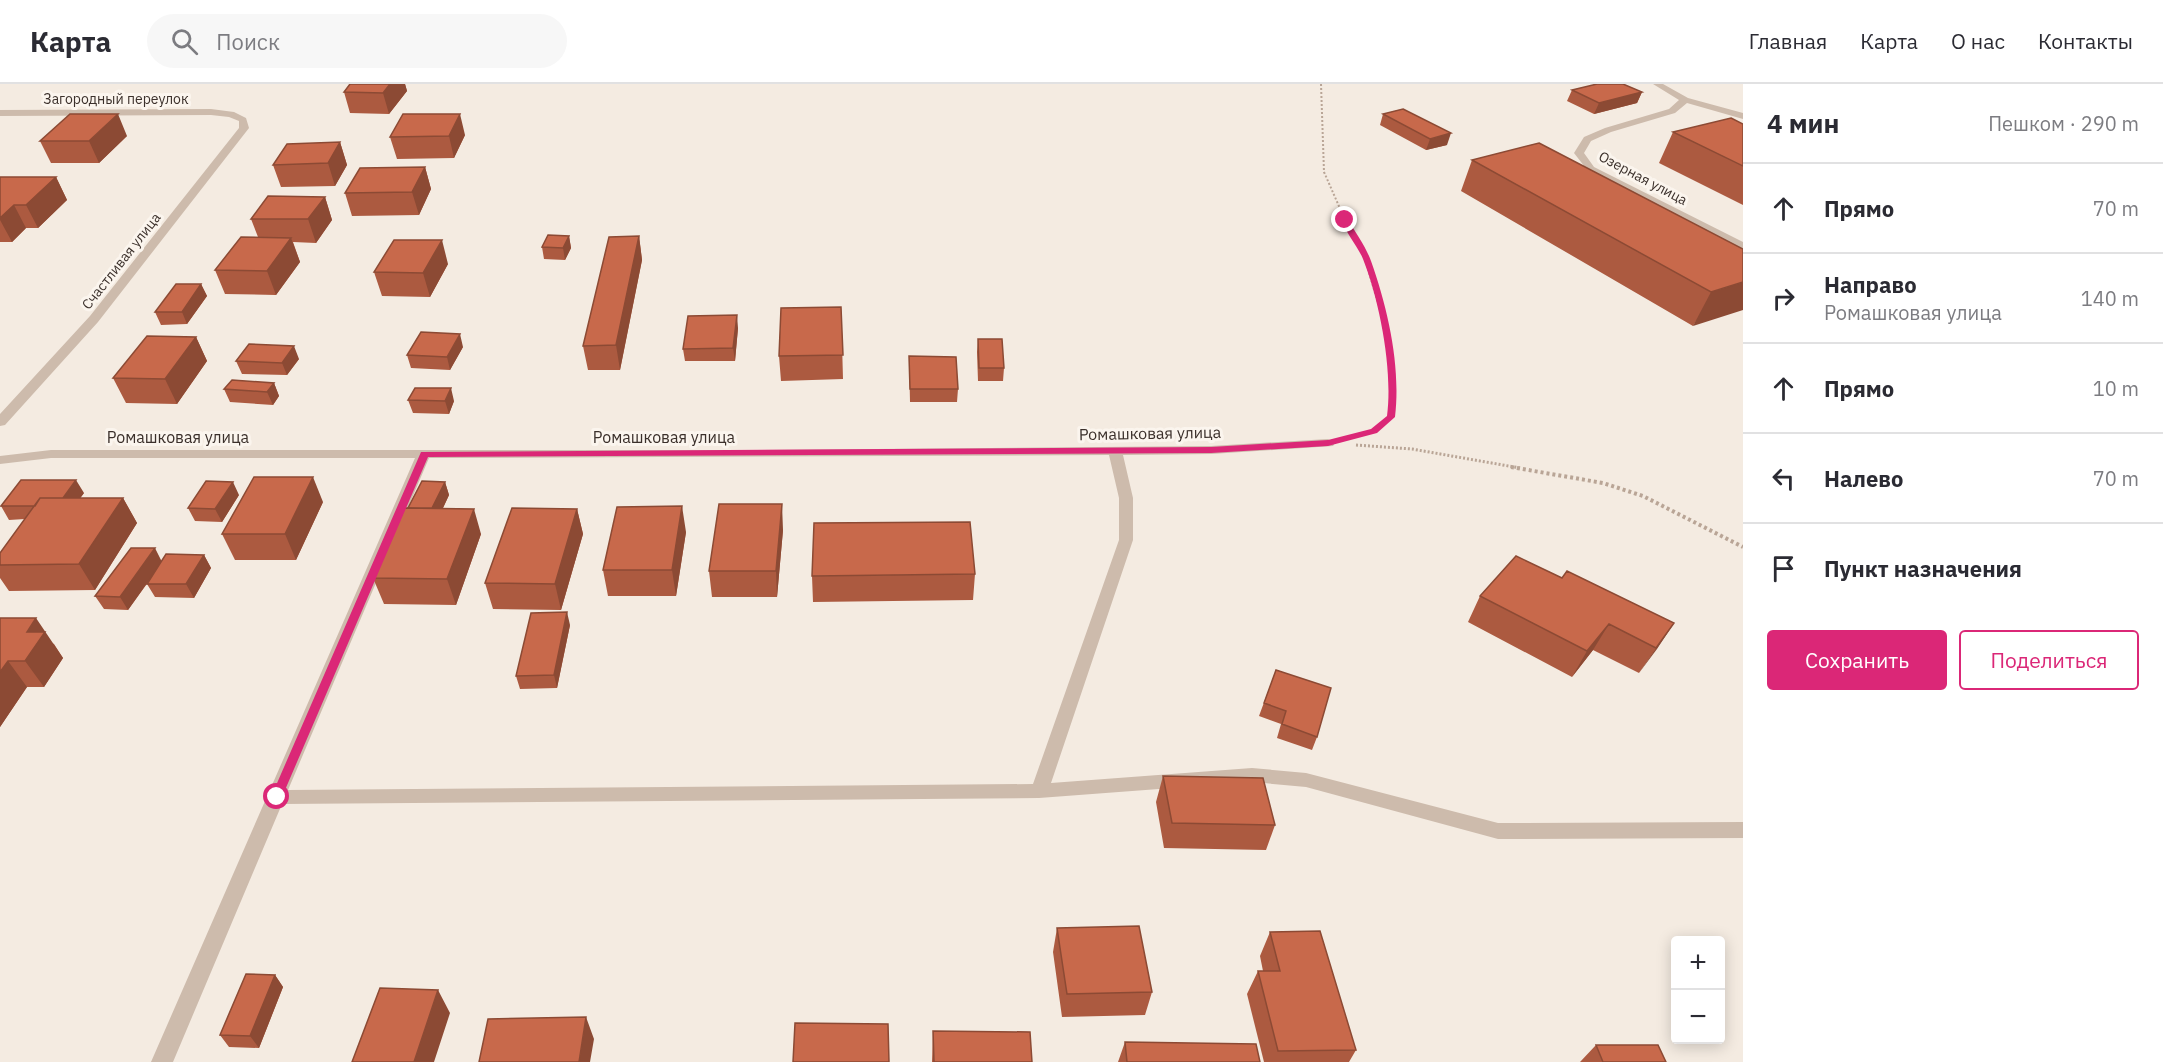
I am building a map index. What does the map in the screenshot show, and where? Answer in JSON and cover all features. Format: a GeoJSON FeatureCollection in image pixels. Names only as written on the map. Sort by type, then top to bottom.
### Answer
{"type":"FeatureCollection","features":[{"type":"Feature","properties":{"kind":"street"},"geometry":{"type":"LineString","coordinates":[[1657,84],[1686,100],[1743,116]]}},
{"type":"Feature","properties":{"kind":"street","name":"Озерная улица"},"geometry":{"type":"LineString","coordinates":[[1686,100],[1672,111],[1608,130],[1587,139],[1579,153],[1592,169],[1743,246]]}},
{"type":"Feature","properties":{"kind":"street","name":"Загородный переулок"},"geometry":{"type":"LineString","coordinates":[[0,113],[212,112],[231,114]]}},
{"type":"Feature","properties":{"kind":"street","name":"Счастливая улица"},"geometry":{"type":"LineString","coordinates":[[0,422],[94,319],[244,128],[243,120],[231,114]]}},
{"type":"Feature","properties":{"kind":"street","name":"Ромашковая улица"},"geometry":{"type":"LineString","coordinates":[[0,460],[51,454],[1211,450],[1328,443]]}},
{"type":"Feature","properties":{"kind":"street"},"geometry":{"type":"LineString","coordinates":[[1039,791],[1126,540],[1126,498],[1115,451]]}},
{"type":"Feature","properties":{"kind":"street"},"geometry":{"type":"LineString","coordinates":[[162,1062],[424,454]]}},
{"type":"Feature","properties":{"kind":"street"},"geometry":{"type":"LineString","coordinates":[[277,797],[1039,791],[1252,775],[1306,780],[1498,831],[1743,830]]}},
{"type":"Feature","properties":{"kind":"path"},"geometry":{"type":"LineString","coordinates":[[1321,84],[1320,118],[1324,172],[1345,220],[1367,259],[1385,325],[1394,392],[1391,417],[1374,431],[1328,443]]}},
{"type":"Feature","properties":{"kind":"path"},"geometry":{"type":"LineString","coordinates":[[1328,443],[1412,448],[1603,483],[1643,496],[1743,547]]}},
{"type":"Feature","properties":{"kind":"building"},"geometry":{"type":"Polygon","coordinates":[[[350,84],[390,84],[383,93],[344,92],[350,84]]]}},
{"type":"Feature","properties":{"kind":"building"},"geometry":{"type":"Polygon","coordinates":[[[1597,84],[1623,84],[1642,92],[1599,103],[1572,90],[1597,84]]]}},
{"type":"Feature","properties":{"kind":"building"},"geometry":{"type":"Polygon","coordinates":[[[1403,109],[1451,133],[1430,139],[1383,114],[1403,109]]]}},
{"type":"Feature","properties":{"kind":"building"},"geometry":{"type":"Polygon","coordinates":[[[70,114],[118,114],[89,141],[40,141],[70,114]]]}},
{"type":"Feature","properties":{"kind":"building"},"geometry":{"type":"Polygon","coordinates":[[[403,114],[460,114],[449,136],[390,137],[403,114]]]}},
{"type":"Feature","properties":{"kind":"building"},"geometry":{"type":"Polygon","coordinates":[[[1731,118],[1743,124],[1743,166],[1673,132],[1731,118]]]}},
{"type":"Feature","properties":{"kind":"building"},"geometry":{"type":"Polygon","coordinates":[[[340,142],[328,163],[273,165],[287,144],[340,142]]]}},
{"type":"Feature","properties":{"kind":"building"},"geometry":{"type":"Polygon","coordinates":[[[1539,143],[1743,249],[1743,282],[1711,292],[1472,160],[1539,143]]]}},
{"type":"Feature","properties":{"kind":"building"},"geometry":{"type":"Polygon","coordinates":[[[425,167],[412,192],[345,193],[360,168],[425,167]]]}},
{"type":"Feature","properties":{"kind":"building"},"geometry":{"type":"Polygon","coordinates":[[[0,177],[56,177],[26,205],[14,205],[0,218],[0,177]]]}},
{"type":"Feature","properties":{"kind":"building"},"geometry":{"type":"Polygon","coordinates":[[[268,196],[325,197],[308,219],[251,219],[268,196]]]}},
{"type":"Feature","properties":{"kind":"building"},"geometry":{"type":"Polygon","coordinates":[[[548,235],[569,236],[563,248],[542,247],[548,235]]]}},
{"type":"Feature","properties":{"kind":"building"},"geometry":{"type":"Polygon","coordinates":[[[639,236],[616,345],[583,346],[609,237],[639,236]]]}},
{"type":"Feature","properties":{"kind":"building"},"geometry":{"type":"Polygon","coordinates":[[[241,237],[291,238],[267,271],[215,270],[241,237]]]}},
{"type":"Feature","properties":{"kind":"building"},"geometry":{"type":"Polygon","coordinates":[[[394,240],[442,240],[423,273],[374,272],[394,240]]]}},
{"type":"Feature","properties":{"kind":"building"},"geometry":{"type":"Polygon","coordinates":[[[176,284],[201,284],[182,312],[155,312],[176,284]]]}},
{"type":"Feature","properties":{"kind":"building"},"geometry":{"type":"Polygon","coordinates":[[[841,307],[843,355],[779,356],[781,308],[841,307]]]}},
{"type":"Feature","properties":{"kind":"building"},"geometry":{"type":"Polygon","coordinates":[[[737,315],[733,348],[683,349],[688,316],[737,315]]]}},
{"type":"Feature","properties":{"kind":"building"},"geometry":{"type":"Polygon","coordinates":[[[421,332],[460,334],[447,357],[407,355],[421,332]]]}},
{"type":"Feature","properties":{"kind":"building"},"geometry":{"type":"Polygon","coordinates":[[[147,336],[196,337],[165,379],[113,378],[147,336]]]}},
{"type":"Feature","properties":{"kind":"building"},"geometry":{"type":"Polygon","coordinates":[[[978,339],[1002,339],[1004,368],[979,368],[978,339]]]}},
{"type":"Feature","properties":{"kind":"building"},"geometry":{"type":"Polygon","coordinates":[[[249,344],[294,346],[282,363],[236,361],[249,344]]]}},
{"type":"Feature","properties":{"kind":"building"},"geometry":{"type":"Polygon","coordinates":[[[909,356],[956,357],[958,389],[910,389],[909,356]]]}},
{"type":"Feature","properties":{"kind":"building"},"geometry":{"type":"Polygon","coordinates":[[[232,380],[274,383],[267,392],[224,389],[232,380]]]}},
{"type":"Feature","properties":{"kind":"building"},"geometry":{"type":"Polygon","coordinates":[[[415,388],[451,388],[445,401],[408,400],[415,388]]]}},
{"type":"Feature","properties":{"kind":"building"},"geometry":{"type":"Polygon","coordinates":[[[254,477],[313,477],[285,534],[222,534],[254,477]]]}},
{"type":"Feature","properties":{"kind":"building"},"geometry":{"type":"Polygon","coordinates":[[[21,480],[76,480],[63,498],[40,498],[35,506],[1,506],[21,480]]]}},
{"type":"Feature","properties":{"kind":"building"},"geometry":{"type":"Polygon","coordinates":[[[206,481],[233,482],[215,509],[188,508],[206,481]]]}},
{"type":"Feature","properties":{"kind":"building"},"geometry":{"type":"Polygon","coordinates":[[[422,481],[445,482],[432,508],[408,508],[422,481]]]}},
{"type":"Feature","properties":{"kind":"building"},"geometry":{"type":"Polygon","coordinates":[[[40,498],[123,498],[79,564],[0,565],[0,553],[40,498]]]}},
{"type":"Feature","properties":{"kind":"building"},"geometry":{"type":"Polygon","coordinates":[[[719,504],[782,504],[776,571],[709,571],[719,504]]]}},
{"type":"Feature","properties":{"kind":"building"},"geometry":{"type":"Polygon","coordinates":[[[682,506],[672,570],[603,570],[617,507],[682,506]]]}},
{"type":"Feature","properties":{"kind":"building"},"geometry":{"type":"Polygon","coordinates":[[[404,508],[474,509],[447,579],[373,578],[404,508]]]}},
{"type":"Feature","properties":{"kind":"building"},"geometry":{"type":"Polygon","coordinates":[[[512,508],[577,509],[555,584],[485,583],[512,508]]]}},
{"type":"Feature","properties":{"kind":"building"},"geometry":{"type":"Polygon","coordinates":[[[970,522],[975,574],[812,576],[814,523],[970,522]]]}},
{"type":"Feature","properties":{"kind":"building"},"geometry":{"type":"Polygon","coordinates":[[[131,548],[155,548],[120,597],[95,596],[131,548]]]}},
{"type":"Feature","properties":{"kind":"building"},"geometry":{"type":"Polygon","coordinates":[[[166,554],[204,555],[186,584],[147,584],[166,554]]]}},
{"type":"Feature","properties":{"kind":"building"},"geometry":{"type":"Polygon","coordinates":[[[1516,556],[1562,578],[1567,571],[1674,623],[1656,648],[1609,624],[1587,651],[1480,596],[1516,556]]]}},
{"type":"Feature","properties":{"kind":"building"},"geometry":{"type":"Polygon","coordinates":[[[567,612],[554,675],[516,676],[531,613],[567,612]]]}},
{"type":"Feature","properties":{"kind":"building"},"geometry":{"type":"Polygon","coordinates":[[[0,618],[36,618],[27,632],[45,632],[25,661],[8,661],[0,672],[0,618]]]}},
{"type":"Feature","properties":{"kind":"building"},"geometry":{"type":"Polygon","coordinates":[[[1276,670],[1331,688],[1317,737],[1282,724],[1286,711],[1264,703],[1276,670]]]}},
{"type":"Feature","properties":{"kind":"building"},"geometry":{"type":"Polygon","coordinates":[[[1163,776],[1263,778],[1275,825],[1172,823],[1163,776]]]}},
{"type":"Feature","properties":{"kind":"building"},"geometry":{"type":"Polygon","coordinates":[[[1139,926],[1152,992],[1067,994],[1057,928],[1139,926]]]}},
{"type":"Feature","properties":{"kind":"building"},"geometry":{"type":"Polygon","coordinates":[[[1320,931],[1356,1050],[1278,1051],[1258,971],[1280,971],[1270,932],[1320,931]]]}},
{"type":"Feature","properties":{"kind":"building"},"geometry":{"type":"Polygon","coordinates":[[[246,974],[275,975],[250,1036],[220,1035],[246,974]]]}},
{"type":"Feature","properties":{"kind":"building"},"geometry":{"type":"Polygon","coordinates":[[[380,988],[438,990],[414,1062],[352,1062],[380,988]]]}},
{"type":"Feature","properties":{"kind":"building"},"geometry":{"type":"Polygon","coordinates":[[[586,1017],[579,1062],[479,1062],[488,1019],[586,1017]]]}},
{"type":"Feature","properties":{"kind":"building"},"geometry":{"type":"Polygon","coordinates":[[[795,1023],[888,1024],[889,1062],[793,1062],[795,1023]]]}},
{"type":"Feature","properties":{"kind":"building"},"geometry":{"type":"Polygon","coordinates":[[[933,1031],[1030,1032],[1032,1062],[934,1062],[933,1031]]]}},
{"type":"Feature","properties":{"kind":"building"},"geometry":{"type":"Polygon","coordinates":[[[1125,1042],[1256,1044],[1260,1062],[1127,1062],[1125,1042]]]}},
{"type":"Feature","properties":{"kind":"building"},"geometry":{"type":"Polygon","coordinates":[[[1596,1045],[1658,1045],[1666,1062],[1603,1062],[1596,1045]]]}},
{"type":"Feature","properties":{"kind":"route"},"geometry":{"type":"LineString","coordinates":[[277,797],[424,454],[1211,450],[1328,443],[1374,431],[1391,417],[1394,392],[1385,325],[1367,259],[1345,220]]}}]}
